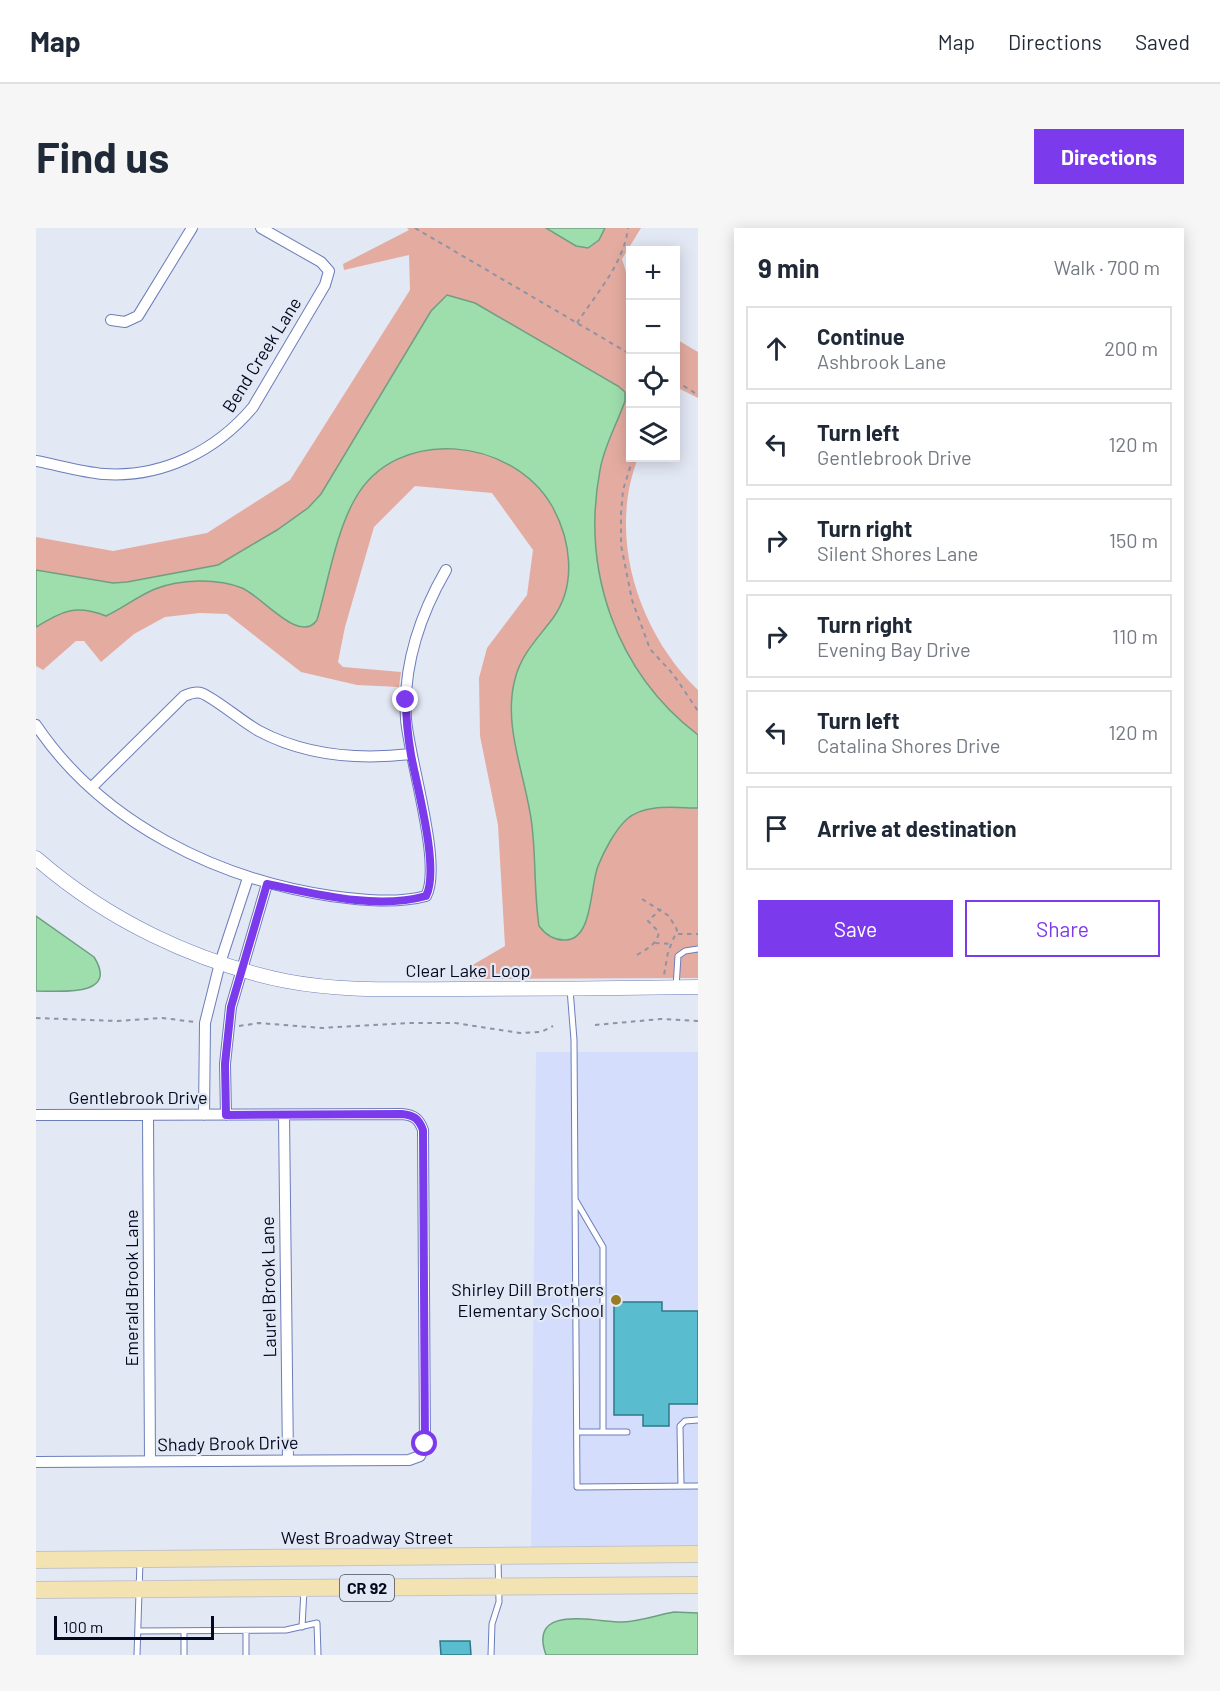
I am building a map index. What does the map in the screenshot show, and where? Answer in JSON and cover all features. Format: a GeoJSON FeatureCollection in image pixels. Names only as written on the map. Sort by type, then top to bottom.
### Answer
{"type":"FeatureCollection","features":[{"type":"Feature","properties":{"kind":"main road","name":"West Broadway Street"},"geometry":{"type":"LineString","coordinates":[[36,1560],[698,1554]]}},
{"type":"Feature","properties":{"kind":"main road","name":"CR 92"},"geometry":{"type":"LineString","coordinates":[[36,1590],[698,1585]]}},
{"type":"Feature","properties":{"kind":"street"},"geometry":{"type":"LineString","coordinates":[[111,320],[125,322],[138,316],[192,228]]}},
{"type":"Feature","properties":{"kind":"street","name":"Bend Creek Lane"},"geometry":{"type":"LineString","coordinates":[[36,461],[102,474],[147,472],[187,458],[221,439],[238,425],[253,407],[325,285],[329,271],[321,262],[261,228]]}},
{"type":"Feature","properties":{"kind":"street"},"geometry":{"type":"LineString","coordinates":[[36,725],[62,758],[92,787],[150,832],[200,859],[267,884],[346,898],[382,900],[426,896],[430,888],[430,855],[411,754],[406,700],[411,657],[422,619],[446,570]]}},
{"type":"Feature","properties":{"kind":"street"},"geometry":{"type":"LineString","coordinates":[[92,787],[184,696],[194,692],[202,693],[232,716],[287,744],[353,758],[411,754]]}},
{"type":"Feature","properties":{"kind":"street","name":"Clear Lake Loop"},"geometry":{"type":"LineString","coordinates":[[36,858],[91,901],[169,943],[220,963],[286,981],[332,987],[698,987]]}},
{"type":"Feature","properties":{"kind":"street"},"geometry":{"type":"LineString","coordinates":[[204,1115],[206,1023],[220,963],[248,878]]}},
{"type":"Feature","properties":{"kind":"street"},"geometry":{"type":"LineString","coordinates":[[226,1115],[225,1064],[229,1024],[240,969],[267,884]]}},
{"type":"Feature","properties":{"kind":"street","name":"Gentlebrook Drive"},"geometry":{"type":"LineString","coordinates":[[36,1115],[402,1114],[412,1115],[418,1119],[423,1130],[425,1444],[420,1456]]}},
{"type":"Feature","properties":{"kind":"street","name":"Laurel Brook Lane"},"geometry":{"type":"LineString","coordinates":[[284,1115],[288,1460]]}},
{"type":"Feature","properties":{"kind":"street","name":"Emerald Brook Lane"},"geometry":{"type":"LineString","coordinates":[[148,1116],[150,1461]]}},
{"type":"Feature","properties":{"kind":"street","name":"Shady Brook Drive"},"geometry":{"type":"LineString","coordinates":[[36,1462],[409,1460],[420,1456]]}},
{"type":"Feature","properties":{"kind":"lane"},"geometry":{"type":"LineString","coordinates":[[676,987],[678,956],[685,951],[698,949]]}},
{"type":"Feature","properties":{"kind":"lane"},"geometry":{"type":"LineString","coordinates":[[570,988],[573,1025],[577,1487],[698,1486]]}},
{"type":"Feature","properties":{"kind":"lane"},"geometry":{"type":"LineString","coordinates":[[575,1199],[603,1247],[603,1432]]}},
{"type":"Feature","properties":{"kind":"lane"},"geometry":{"type":"LineString","coordinates":[[681,1486],[680,1426],[685,1421],[698,1420]]}},
{"type":"Feature","properties":{"kind":"lane"},"geometry":{"type":"LineString","coordinates":[[577,1432],[627,1432]]}},
{"type":"Feature","properties":{"kind":"lane"},"geometry":{"type":"LineString","coordinates":[[491,1655],[492,1624],[499,1602],[498,1557]]}},
{"type":"Feature","properties":{"kind":"lane"},"geometry":{"type":"LineString","coordinates":[[137,1655],[141,1590],[140,1560]]}},
{"type":"Feature","properties":{"kind":"lane"},"geometry":{"type":"LineString","coordinates":[[302,1627],[304,1588]]}},
{"type":"Feature","properties":{"kind":"lane"},"geometry":{"type":"LineString","coordinates":[[138,1631],[246,1632],[286,1630],[317,1623],[318,1655]]}},
{"type":"Feature","properties":{"kind":"lane"},"geometry":{"type":"LineString","coordinates":[[184,1632],[184,1655]]}},
{"type":"Feature","properties":{"kind":"lane"},"geometry":{"type":"LineString","coordinates":[[246,1632],[246,1655]]}},
{"type":"Feature","properties":{"kind":"path"},"geometry":{"type":"LineString","coordinates":[[415,228],[626,352]]}},
{"type":"Feature","properties":{"kind":"path"},"geometry":{"type":"LineString","coordinates":[[577,322],[612,270],[627,238],[628,228]]}},
{"type":"Feature","properties":{"kind":"path"},"geometry":{"type":"LineString","coordinates":[[680,384],[698,395]]}},
{"type":"Feature","properties":{"kind":"path"},"geometry":{"type":"LineString","coordinates":[[632,462],[623,490],[621,545],[632,600],[650,649],[673,674],[698,711]]}},
{"type":"Feature","properties":{"kind":"path"},"geometry":{"type":"LineString","coordinates":[[642,899],[661,909],[674,923],[678,934]]}},
{"type":"Feature","properties":{"kind":"path"},"geometry":{"type":"LineString","coordinates":[[637,955],[655,943],[659,932],[648,921],[661,909]]}},
{"type":"Feature","properties":{"kind":"path"},"geometry":{"type":"LineString","coordinates":[[678,934],[698,934]]}},
{"type":"Feature","properties":{"kind":"path"},"geometry":{"type":"LineString","coordinates":[[664,975],[672,944],[678,934]]}},
{"type":"Feature","properties":{"kind":"path"},"geometry":{"type":"LineString","coordinates":[[655,943],[672,944]]}},
{"type":"Feature","properties":{"kind":"path"},"geometry":{"type":"LineString","coordinates":[[36,1018],[117,1021],[162,1018],[197,1022]]}},
{"type":"Feature","properties":{"kind":"path"},"geometry":{"type":"LineString","coordinates":[[595,1025],[661,1019],[698,1021]]}},
{"type":"Feature","properties":{"kind":"path"},"geometry":{"type":"LineString","coordinates":[[242,1026],[260,1023],[322,1029],[409,1023],[455,1023],[520,1033],[541,1032],[553,1026]]}},
{"type":"Feature","properties":{"kind":"shaded area"},"geometry":{"type":"Polygon","coordinates":[[[407,228],[641,228],[630,246],[626,246],[626,252],[622,259],[626,272],[626,462],[637,462],[629,488],[626,520],[628,551],[634,582],[659,641],[677,667],[698,690],[698,978],[465,979],[464,970],[505,946],[498,825],[480,736],[479,678],[487,648],[527,595],[533,550],[492,493],[415,486],[374,527],[345,627],[338,662],[343,667],[401,672],[399,687],[357,685],[301,672],[227,614],[200,613],[165,617],[134,634],[101,662],[84,641],[76,641],[43,670],[36,666],[36,537],[113,551],[207,533],[290,480],[410,290],[409,255],[344,270],[343,264],[409,230],[407,228]]]}},
{"type":"Feature","properties":{"kind":"shaded area"},"geometry":{"type":"Polygon","coordinates":[[[546,228],[605,228],[599,240],[588,248],[576,246],[546,228]]]}},
{"type":"Feature","properties":{"kind":"shaded area"},"geometry":{"type":"Polygon","coordinates":[[[447,295],[475,303],[625,392],[625,401],[602,461],[595,508],[596,545],[601,582],[611,617],[626,650],[645,681],[669,710],[698,735],[698,808],[652,808],[627,819],[610,841],[598,866],[589,910],[581,931],[575,937],[566,940],[551,937],[539,926],[532,826],[511,716],[512,697],[518,670],[531,646],[561,605],[566,591],[569,562],[564,533],[552,506],[534,483],[510,465],[483,454],[454,449],[425,451],[397,459],[374,475],[348,512],[317,620],[310,626],[301,627],[291,623],[242,588],[210,581],[198,581],[176,583],[155,589],[106,616],[86,610],[70,611],[36,627],[36,570],[113,583],[218,565],[277,530],[308,508],[321,494],[431,311],[447,295]]]}},
{"type":"Feature","properties":{"kind":"shaded area"},"geometry":{"type":"Polygon","coordinates":[[[680,341],[698,352],[698,398],[680,389],[680,341]]]}},
{"type":"Feature","properties":{"kind":"shaded area"},"geometry":{"type":"Polygon","coordinates":[[[36,916],[94,957],[100,970],[99,980],[93,986],[71,991],[36,991],[36,916]]]}},
{"type":"Feature","properties":{"kind":"shaded area","name":"Shirley Dill Brothers Elementary School"},"geometry":{"type":"Polygon","coordinates":[[[536,1052],[698,1052],[698,1547],[531,1556],[536,1052]]]}},
{"type":"Feature","properties":{"kind":"shaded area"},"geometry":{"type":"Polygon","coordinates":[[[674,1612],[698,1613],[698,1655],[546,1655],[543,1638],[547,1628],[556,1622],[583,1619],[623,1622],[674,1612]]]}},
{"type":"Feature","properties":{"kind":"building","name":"Shirley Dill Brothers Elementary School"},"geometry":{"type":"Polygon","coordinates":[[[614,1302],[662,1302],[662,1311],[698,1311],[698,1404],[669,1404],[669,1426],[643,1426],[643,1415],[614,1415],[614,1302]]]}},
{"type":"Feature","properties":{"kind":"building"},"geometry":{"type":"Polygon","coordinates":[[[440,1641],[470,1641],[471,1655],[441,1655],[440,1641]]]}},
{"type":"Feature","properties":{"kind":"place","name":"Shirley Dill Brothers Elementary School"},"geometry":{"type":"Point","coordinates":[616,1300]}},
{"type":"Feature","properties":{"kind":"route"},"geometry":{"type":"LineString","coordinates":[[406,700],[406,721],[411,754],[430,855],[430,888],[426,896],[415,899],[382,900],[346,898],[267,884],[240,969],[231,1007],[225,1064],[226,1115],[402,1114],[412,1115],[418,1119],[423,1130],[425,1444]]}}]}
